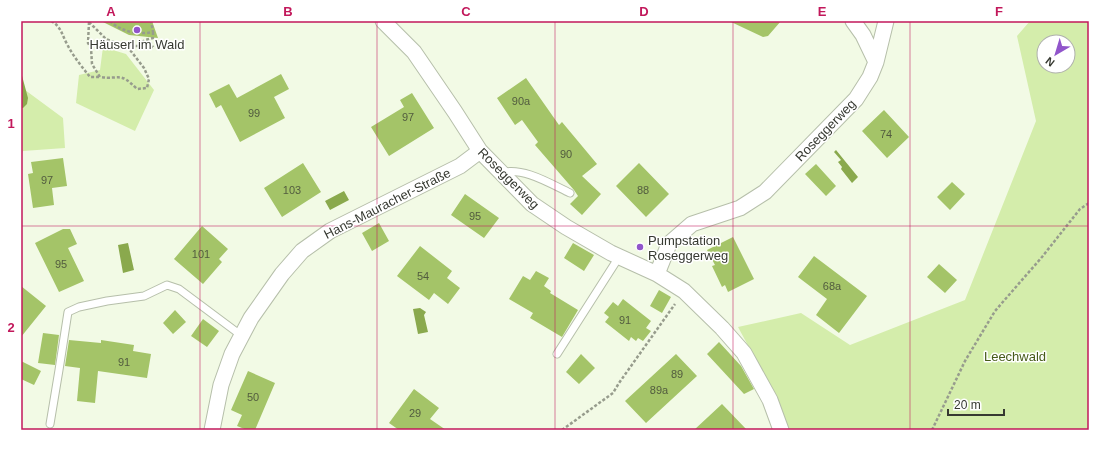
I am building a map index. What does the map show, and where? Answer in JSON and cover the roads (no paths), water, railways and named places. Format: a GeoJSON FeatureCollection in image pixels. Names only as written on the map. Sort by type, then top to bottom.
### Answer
{"type":"FeatureCollection","features":[{"type":"Feature","properties":{"kind":"street","name":"Roseggerweg"},"geometry":{"type":"LineString","coordinates":[[383,21],[414,52],[480,151],[532,204],[566,227],[619,257],[657,274],[684,291],[722,328],[744,353],[770,400],[781,430]]}},
{"type":"Feature","properties":{"kind":"street"},"geometry":{"type":"LineString","coordinates":[[853,21],[863,35],[876,62]]}},
{"type":"Feature","properties":{"kind":"street","name":"Roseggerweg"},"geometry":{"type":"LineString","coordinates":[[657,274],[669,244],[692,224],[740,208],[765,192],[856,99],[870,77],[876,62],[886,21]]}},
{"type":"Feature","properties":{"kind":"street","name":"Hans-Mauracher-Straße"},"geometry":{"type":"LineString","coordinates":[[212,430],[222,385],[232,354],[251,318],[282,274],[302,252],[330,231],[460,166],[480,151]]}},
{"type":"Feature","properties":{"kind":"lane"},"geometry":{"type":"LineString","coordinates":[[501,173],[509,170],[523,172],[570,193]]}},
{"type":"Feature","properties":{"kind":"lane"},"geometry":{"type":"LineString","coordinates":[[556,354],[619,257]]}},
{"type":"Feature","properties":{"kind":"lane"},"geometry":{"type":"LineString","coordinates":[[50,424],[60,370],[68,312],[79,307],[107,301],[144,296],[167,285],[179,289],[242,336]]}},
{"type":"Feature","properties":{"kind":"place","name":"Häuserl im Wald"},"geometry":{"type":"Point","coordinates":[137,30]}},
{"type":"Feature","properties":{"kind":"place","name":"Pumpstation Roseggerweg"},"geometry":{"type":"Point","coordinates":[640,247]}},
{"type":"Feature","properties":{"kind":"park label","name":"Leechwald"},"geometry":{"type":"Point","coordinates":[1015,356]}}]}
